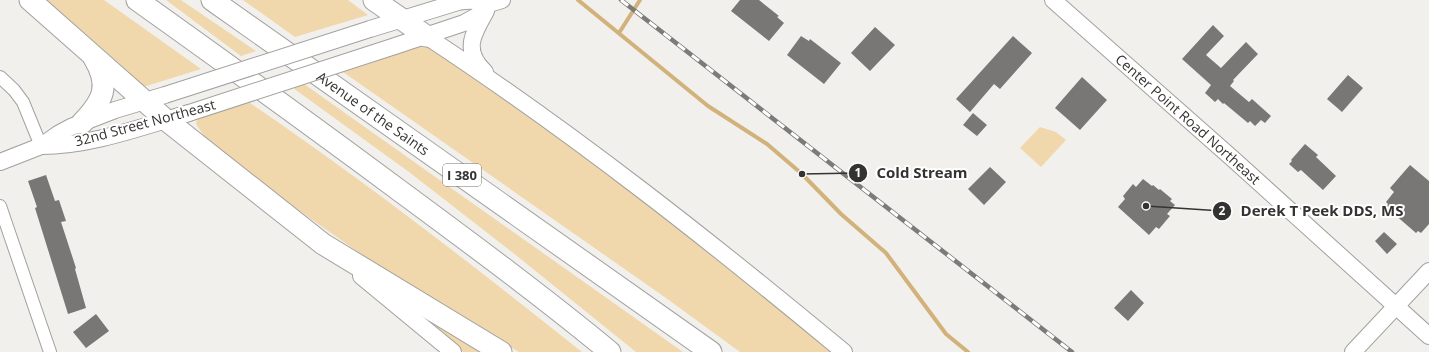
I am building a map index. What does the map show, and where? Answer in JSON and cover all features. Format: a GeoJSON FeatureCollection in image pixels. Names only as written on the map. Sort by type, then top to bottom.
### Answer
{"type":"FeatureCollection","features":[{"type":"Feature","properties":{"kind":"highway"},"geometry":{"type":"LineString","coordinates":[[30,0],[166,120],[323,244],[501,352]]}},
{"type":"Feature","properties":{"kind":"highway"},"geometry":{"type":"LineString","coordinates":[[137,0],[325,135],[566,316],[610,352]]}},
{"type":"Feature","properties":{"kind":"highway","name":"Avenue of the Saints"},"geometry":{"type":"LineString","coordinates":[[212,0],[711,352]]}},
{"type":"Feature","properties":{"kind":"highway"},"geometry":{"type":"LineString","coordinates":[[374,0],[426,36]]}},
{"type":"Feature","properties":{"kind":"highway"},"geometry":{"type":"LineString","coordinates":[[82,123],[99,103],[104,88],[100,69],[92,54]]}},
{"type":"Feature","properties":{"kind":"main road","name":"32nd Street Northeast"},"geometry":{"type":"LineString","coordinates":[[41,146],[58,134],[82,123],[144,101],[401,19],[458,2],[471,0],[496,2]]}},
{"type":"Feature","properties":{"kind":"main road","name":"Center Point Road Northeast"},"geometry":{"type":"LineString","coordinates":[[1054,0],[1429,336]]}},
{"type":"Feature","properties":{"kind":"main road","name":"32nd Street Northeast"},"geometry":{"type":"LineString","coordinates":[[41,146],[61,146],[80,143],[189,113],[426,36],[474,18],[496,2]]}},
{"type":"Feature","properties":{"kind":"main road"},"geometry":{"type":"LineString","coordinates":[[495,82],[480,68],[474,59],[471,49],[472,36],[496,2]]}},
{"type":"Feature","properties":{"kind":"main road"},"geometry":{"type":"LineString","coordinates":[[426,36],[495,82],[621,173],[763,285],[844,352]]}},
{"type":"Feature","properties":{"kind":"main road"},"geometry":{"type":"LineString","coordinates":[[0,162],[41,146]]}},
{"type":"Feature","properties":{"kind":"main road"},"geometry":{"type":"LineString","coordinates":[[323,244],[453,352]]}},
{"type":"Feature","properties":{"kind":"main road"},"geometry":{"type":"LineString","coordinates":[[1352,352],[1429,271]]}},
{"type":"Feature","properties":{"kind":"street"},"geometry":{"type":"LineString","coordinates":[[0,77],[14,90],[23,102],[41,146]]}},
{"type":"Feature","properties":{"kind":"street"},"geometry":{"type":"LineString","coordinates":[[0,206],[50,352]]}},
{"type":"Feature","properties":{"kind":"shaded area"},"geometry":{"type":"Polygon","coordinates":[[[47,0],[104,0],[201,69],[140,88],[128,71],[47,0]]]}},
{"type":"Feature","properties":{"kind":"shaded area"},"geometry":{"type":"Polygon","coordinates":[[[166,0],[181,0],[256,51],[241,56],[166,0]]]}},
{"type":"Feature","properties":{"kind":"shaded area"},"geometry":{"type":"Polygon","coordinates":[[[243,0],[348,0],[368,15],[295,37],[243,0]]]}},
{"type":"Feature","properties":{"kind":"shaded area"},"geometry":{"type":"Polygon","coordinates":[[[430,43],[537,120],[694,240],[832,352],[740,352],[666,298],[343,72],[430,43]]]}},
{"type":"Feature","properties":{"kind":"shaded area"},"geometry":{"type":"Polygon","coordinates":[[[304,84],[683,352],[636,352],[512,252],[409,172],[293,88],[304,84]]]}},
{"type":"Feature","properties":{"kind":"shaded area"},"geometry":{"type":"Polygon","coordinates":[[[250,103],[419,224],[582,352],[519,352],[458,316],[371,261],[284,200],[206,139],[196,124],[197,118],[250,103]]]}},
{"type":"Feature","properties":{"kind":"shaded area"},"geometry":{"type":"Polygon","coordinates":[[[1040,127],[1056,132],[1066,140],[1041,167],[1020,148],[1040,127]]]}},
{"type":"Feature","properties":{"kind":"shaded area"},"geometry":{"type":"Polygon","coordinates":[[[409,305],[487,352],[463,352],[441,335],[409,305]]]}},
{"type":"Feature","properties":{"kind":"building"},"geometry":{"type":"Polygon","coordinates":[[[740,0],[759,0],[779,16],[777,17],[784,23],[769,41],[731,11],[740,0]]]}},
{"type":"Feature","properties":{"kind":"building"},"geometry":{"type":"Polygon","coordinates":[[[1213,25],[1224,36],[1206,55],[1221,68],[1246,42],[1258,54],[1233,80],[1234,81],[1230,86],[1249,102],[1252,99],[1271,116],[1265,123],[1261,120],[1255,126],[1250,121],[1248,123],[1218,99],[1215,102],[1205,93],[1211,85],[1182,59],[1213,25]]]}},
{"type":"Feature","properties":{"kind":"building"},"geometry":{"type":"Polygon","coordinates":[[[875,27],[895,45],[870,71],[851,53],[875,27]]]}},
{"type":"Feature","properties":{"kind":"building"},"geometry":{"type":"Polygon","coordinates":[[[801,36],[809,41],[810,39],[841,63],[824,84],[787,55],[801,36]]]}},
{"type":"Feature","properties":{"kind":"building"},"geometry":{"type":"Polygon","coordinates":[[[1013,36],[1032,53],[1000,89],[994,84],[970,112],[956,99],[1013,36]]]}},
{"type":"Feature","properties":{"kind":"building"},"geometry":{"type":"Polygon","coordinates":[[[1348,75],[1363,88],[1342,112],[1327,99],[1348,75]]]}},
{"type":"Feature","properties":{"kind":"building"},"geometry":{"type":"Polygon","coordinates":[[[1082,77],[1107,100],[1080,130],[1055,108],[1082,77]]]}},
{"type":"Feature","properties":{"kind":"building"},"geometry":{"type":"Polygon","coordinates":[[[973,113],[987,125],[977,136],[963,125],[973,113]]]}},
{"type":"Feature","properties":{"kind":"building"},"geometry":{"type":"Polygon","coordinates":[[[1305,144],[1318,155],[1316,157],[1336,176],[1323,190],[1301,170],[1298,172],[1289,164],[1305,144]]]}},
{"type":"Feature","properties":{"kind":"building"},"geometry":{"type":"Polygon","coordinates":[[[1410,165],[1429,181],[1429,224],[1421,233],[1418,231],[1416,233],[1386,207],[1388,204],[1386,202],[1394,192],[1390,188],[1410,165]]]}},
{"type":"Feature","properties":{"kind":"building"},"geometry":{"type":"Polygon","coordinates":[[[990,167],[1006,182],[984,205],[968,189],[990,167]]]}},
{"type":"Feature","properties":{"kind":"building"},"geometry":{"type":"Polygon","coordinates":[[[46,175],[55,201],[59,200],[66,221],[61,222],[76,268],[75,269],[86,308],[68,314],[28,181],[46,175]]]}},
{"type":"Feature","properties":{"kind":"building"},"geometry":{"type":"Polygon","coordinates":[[[1143,179],[1152,186],[1153,185],[1159,190],[1160,189],[1172,199],[1170,201],[1175,205],[1167,214],[1170,216],[1159,229],[1156,227],[1149,235],[1118,207],[1125,199],[1123,196],[1133,184],[1136,187],[1143,179]]]}},
{"type":"Feature","properties":{"kind":"building"},"geometry":{"type":"Polygon","coordinates":[[[1384,232],[1397,244],[1387,254],[1375,241],[1384,232]]]}},
{"type":"Feature","properties":{"kind":"building"},"geometry":{"type":"Polygon","coordinates":[[[1131,290],[1144,303],[1128,321],[1114,308],[1131,290]]]}},
{"type":"Feature","properties":{"kind":"building"},"geometry":{"type":"Polygon","coordinates":[[[96,314],[109,331],[86,348],[73,332],[96,314]]]}},
{"type":"Feature","properties":{"kind":"waterway"},"geometry":{"type":"LineString","coordinates":[[578,0],[708,106],[767,144],[802,174],[841,214],[886,253],[946,334],[968,352]]}},
{"type":"Feature","properties":{"kind":"waterway"},"geometry":{"type":"LineString","coordinates":[[619,33],[640,0]]}},
{"type":"Feature","properties":{"kind":"railway"},"geometry":{"type":"LineString","coordinates":[[621,0],[1072,352]]}},
{"type":"Feature","properties":{"kind":"place","name":"Cold Stream"},"geometry":{"type":"Point","coordinates":[802,174]}},
{"type":"Feature","properties":{"kind":"place","name":"Derek T Peek DDS, MS"},"geometry":{"type":"Point","coordinates":[1146,206]}}]}
